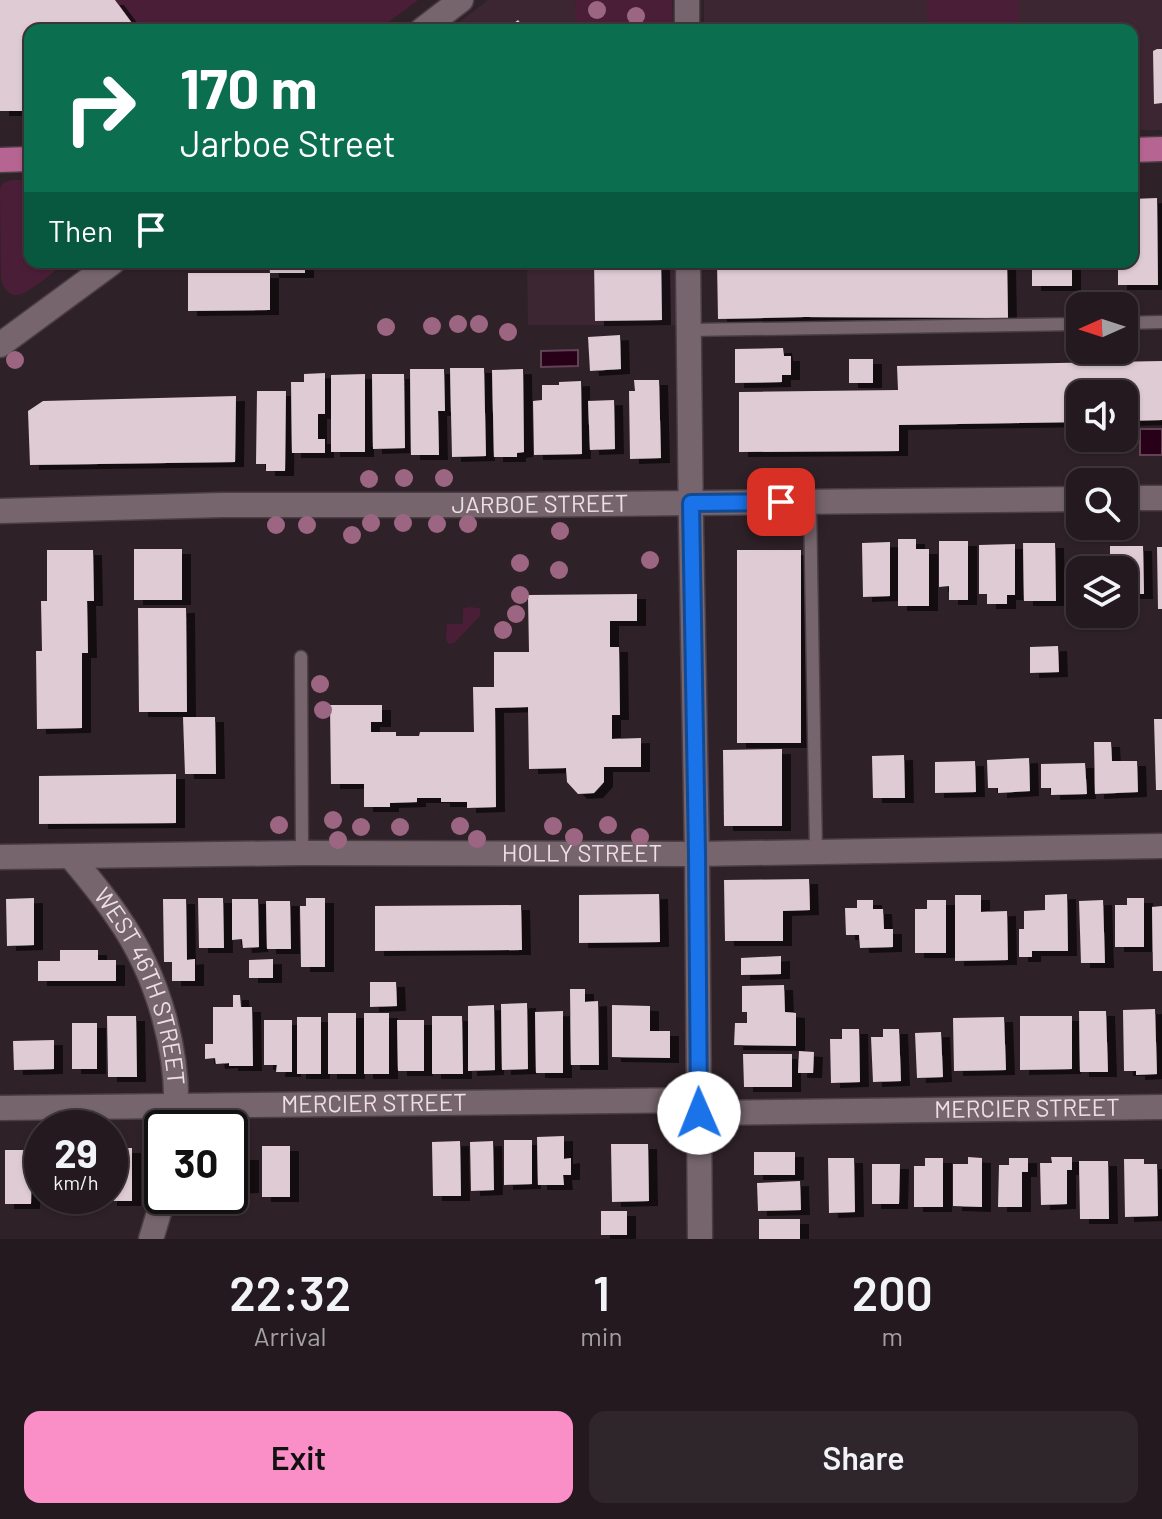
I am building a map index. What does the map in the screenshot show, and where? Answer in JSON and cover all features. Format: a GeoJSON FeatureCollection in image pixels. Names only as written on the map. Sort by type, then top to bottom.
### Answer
{"type":"FeatureCollection","features":[{"type":"Feature","properties":{"kind":"main road"},"geometry":{"type":"LineString","coordinates":[[1138,150],[1162,149]]}},
{"type":"Feature","properties":{"kind":"main road"},"geometry":{"type":"LineString","coordinates":[[0,160],[24,159]]}},
{"type":"Feature","properties":{"kind":"street"},"geometry":{"type":"LineString","coordinates":[[430,24],[461,0]]}},
{"type":"Feature","properties":{"kind":"street"},"geometry":{"type":"LineString","coordinates":[[687,0],[687,24]]}},
{"type":"Feature","properties":{"kind":"street"},"geometry":{"type":"LineString","coordinates":[[0,345],[105,268]]}},
{"type":"Feature","properties":{"kind":"street"},"geometry":{"type":"LineString","coordinates":[[688,268],[700,1239]]}},
{"type":"Feature","properties":{"kind":"street"},"geometry":{"type":"LineString","coordinates":[[1138,498],[1162,498]]}},
{"type":"Feature","properties":{"kind":"street","name":"JARBOE STREET"},"geometry":{"type":"LineString","coordinates":[[0,511],[222,505],[1066,499]]}},
{"type":"Feature","properties":{"kind":"street","name":"HOLLY STREET"},"geometry":{"type":"LineString","coordinates":[[0,857],[302,853],[697,854],[1162,846]]}},
{"type":"Feature","properties":{"kind":"street","name":"WEST 46TH STREET"},"geometry":{"type":"LineString","coordinates":[[71,857],[119,918],[150,975],[170,1037],[175,1110]]}},
{"type":"Feature","properties":{"kind":"street","name":"MERCIER STREET"},"geometry":{"type":"LineString","coordinates":[[248,1115],[699,1106],[1162,1107]]}},
{"type":"Feature","properties":{"kind":"street","name":"MERCIER STREET"},"geometry":{"type":"LineString","coordinates":[[0,1108],[144,1115]]}},
{"type":"Feature","properties":{"kind":"street"},"geometry":{"type":"LineString","coordinates":[[151,1239],[159,1214]]}},
{"type":"Feature","properties":{"kind":"lane"},"geometry":{"type":"LineString","coordinates":[[1138,323],[1162,322]]}},
{"type":"Feature","properties":{"kind":"lane"},"geometry":{"type":"LineString","coordinates":[[689,330],[1066,324]]}},
{"type":"Feature","properties":{"kind":"lane"},"geometry":{"type":"LineString","coordinates":[[810,502],[816,852]]}},
{"type":"Feature","properties":{"kind":"lane"},"geometry":{"type":"LineString","coordinates":[[301,657],[302,853]]}},
{"type":"Feature","properties":{"kind":"shaded area"},"geometry":{"type":"Polygon","coordinates":[[[115,0],[418,0],[386,24],[133,24],[115,0]]]}},
{"type":"Feature","properties":{"kind":"shaded area"},"geometry":{"type":"Polygon","coordinates":[[[488,0],[575,0],[578,24],[457,24],[488,0]]]}},
{"type":"Feature","properties":{"kind":"shaded area"},"geometry":{"type":"Polygon","coordinates":[[[575,0],[672,0],[673,24],[577,24],[575,0]]]}},
{"type":"Feature","properties":{"kind":"shaded area"},"geometry":{"type":"Polygon","coordinates":[[[704,0],[1162,0],[1162,130],[1138,130],[1138,24],[704,24],[704,0]]]}},
{"type":"Feature","properties":{"kind":"shaded area"},"geometry":{"type":"Polygon","coordinates":[[[927,0],[1018,0],[1019,24],[927,24],[927,0]]]}},
{"type":"Feature","properties":{"kind":"shaded area"},"geometry":{"type":"Polygon","coordinates":[[[24,180],[24,268],[58,268],[23,294],[15,295],[7,291],[1,279],[0,190],[4,183],[24,180]]]}},
{"type":"Feature","properties":{"kind":"shaded area"},"geometry":{"type":"Polygon","coordinates":[[[527,268],[676,268],[676,325],[528,325],[527,268]]]}},
{"type":"Feature","properties":{"kind":"shaded area"},"geometry":{"type":"Polygon","coordinates":[[[578,350],[578,366],[541,367],[541,351],[578,350]]]}},
{"type":"Feature","properties":{"kind":"shaded area"},"geometry":{"type":"Polygon","coordinates":[[[1140,429],[1162,429],[1162,455],[1140,455],[1140,429]]]}},
{"type":"Feature","properties":{"kind":"shaded area"},"geometry":{"type":"Polygon","coordinates":[[[480,608],[480,616],[454,643],[449,644],[446,640],[447,624],[463,624],[463,609],[480,608]]]}},
{"type":"Feature","properties":{"kind":"building"},"geometry":{"type":"Polygon","coordinates":[[[0,0],[115,0],[133,24],[24,24],[24,111],[0,111],[0,0]]]}},
{"type":"Feature","properties":{"kind":"building"},"geometry":{"type":"Polygon","coordinates":[[[1162,49],[1162,103],[1154,104],[1153,51],[1162,49]]]}},
{"type":"Feature","properties":{"kind":"building"},"geometry":{"type":"Polygon","coordinates":[[[1157,198],[1158,285],[1118,285],[1118,268],[1138,268],[1138,199],[1157,198]]]}},
{"type":"Feature","properties":{"kind":"building"},"geometry":{"type":"Polygon","coordinates":[[[270,268],[305,268],[305,273],[270,273],[270,268]]]}},
{"type":"Feature","properties":{"kind":"building"},"geometry":{"type":"Polygon","coordinates":[[[594,268],[661,268],[662,320],[595,321],[594,268]]]}},
{"type":"Feature","properties":{"kind":"building"},"geometry":{"type":"Polygon","coordinates":[[[717,268],[1007,268],[1008,318],[718,319],[717,268]]]}},
{"type":"Feature","properties":{"kind":"building"},"geometry":{"type":"Polygon","coordinates":[[[1032,268],[1072,268],[1072,286],[1032,286],[1032,268]]]}},
{"type":"Feature","properties":{"kind":"building"},"geometry":{"type":"Polygon","coordinates":[[[188,273],[270,273],[270,310],[188,311],[188,273]]]}},
{"type":"Feature","properties":{"kind":"building"},"geometry":{"type":"Polygon","coordinates":[[[620,335],[621,369],[590,371],[588,337],[620,335]]]}},
{"type":"Feature","properties":{"kind":"building"},"geometry":{"type":"Polygon","coordinates":[[[783,348],[784,356],[791,356],[791,375],[782,375],[782,382],[735,383],[735,349],[783,348]]]}},
{"type":"Feature","properties":{"kind":"building"},"geometry":{"type":"Polygon","coordinates":[[[849,359],[873,359],[873,383],[849,383],[849,359]]]}},
{"type":"Feature","properties":{"kind":"building"},"geometry":{"type":"Polygon","coordinates":[[[1138,361],[1162,361],[1162,420],[1138,421],[1138,380],[1066,380],[1066,422],[899,425],[899,451],[739,452],[739,392],[898,390],[897,366],[1138,364],[1138,361]]]}},
{"type":"Feature","properties":{"kind":"building"},"geometry":{"type":"Polygon","coordinates":[[[450,368],[484,368],[486,456],[452,457],[450,368]]]}},
{"type":"Feature","properties":{"kind":"building"},"geometry":{"type":"Polygon","coordinates":[[[410,369],[444,369],[445,411],[438,411],[439,455],[411,455],[410,369]]]}},
{"type":"Feature","properties":{"kind":"building"},"geometry":{"type":"Polygon","coordinates":[[[523,369],[524,452],[517,453],[517,457],[494,457],[492,370],[523,369]]]}},
{"type":"Feature","properties":{"kind":"building"},"geometry":{"type":"Polygon","coordinates":[[[325,373],[325,414],[318,414],[318,439],[325,439],[325,453],[292,453],[291,382],[304,382],[304,374],[325,373]]]}},
{"type":"Feature","properties":{"kind":"building"},"geometry":{"type":"Polygon","coordinates":[[[365,374],[365,452],[331,452],[331,375],[365,374]]]}},
{"type":"Feature","properties":{"kind":"building"},"geometry":{"type":"Polygon","coordinates":[[[372,374],[404,374],[405,448],[373,449],[372,374]]]}},
{"type":"Feature","properties":{"kind":"building"},"geometry":{"type":"Polygon","coordinates":[[[634,380],[659,380],[661,458],[630,459],[629,391],[635,391],[634,380]]]}},
{"type":"Feature","properties":{"kind":"building"},"geometry":{"type":"Polygon","coordinates":[[[581,381],[582,454],[534,455],[533,401],[542,400],[542,385],[581,381]]]}},
{"type":"Feature","properties":{"kind":"building"},"geometry":{"type":"Polygon","coordinates":[[[257,391],[286,391],[285,471],[266,471],[266,464],[256,464],[257,391]]]}},
{"type":"Feature","properties":{"kind":"building"},"geometry":{"type":"Polygon","coordinates":[[[236,396],[235,462],[30,465],[28,411],[43,401],[236,396]]]}},
{"type":"Feature","properties":{"kind":"building"},"geometry":{"type":"Polygon","coordinates":[[[614,400],[615,449],[590,450],[588,401],[614,400]]]}},
{"type":"Feature","properties":{"kind":"building"},"geometry":{"type":"Polygon","coordinates":[[[898,539],[916,539],[916,549],[929,549],[929,606],[898,606],[898,539]]]}},
{"type":"Feature","properties":{"kind":"building"},"geometry":{"type":"Polygon","coordinates":[[[939,541],[968,541],[968,600],[949,600],[949,586],[939,587],[939,541]]]}},
{"type":"Feature","properties":{"kind":"building"},"geometry":{"type":"Polygon","coordinates":[[[890,542],[890,596],[863,597],[862,543],[890,542]]]}},
{"type":"Feature","properties":{"kind":"building"},"geometry":{"type":"Polygon","coordinates":[[[1023,543],[1055,543],[1056,601],[1024,601],[1023,543]]]}},
{"type":"Feature","properties":{"kind":"building"},"geometry":{"type":"Polygon","coordinates":[[[1015,544],[1015,595],[1007,595],[1007,604],[987,604],[987,594],[979,594],[979,545],[1015,544]]]}},
{"type":"Feature","properties":{"kind":"building"},"geometry":{"type":"Polygon","coordinates":[[[1110,546],[1143,546],[1144,594],[1138,594],[1138,556],[1110,556],[1110,546]]]}},
{"type":"Feature","properties":{"kind":"building"},"geometry":{"type":"Polygon","coordinates":[[[1157,547],[1162,547],[1162,609],[1158,609],[1157,547]]]}},
{"type":"Feature","properties":{"kind":"building"},"geometry":{"type":"Polygon","coordinates":[[[134,549],[182,549],[182,600],[134,600],[134,549]]]}},
{"type":"Feature","properties":{"kind":"building"},"geometry":{"type":"Polygon","coordinates":[[[47,550],[93,550],[94,601],[87,601],[88,653],[82,653],[82,728],[37,729],[36,651],[42,651],[41,601],[47,601],[47,550]]]}},
{"type":"Feature","properties":{"kind":"building"},"geometry":{"type":"Polygon","coordinates":[[[737,550],[801,550],[801,743],[737,743],[737,550]]]}},
{"type":"Feature","properties":{"kind":"building"},"geometry":{"type":"Polygon","coordinates":[[[637,594],[637,621],[610,621],[610,647],[619,647],[620,715],[612,715],[612,739],[641,738],[641,767],[604,767],[604,782],[594,793],[578,794],[567,782],[566,768],[529,769],[528,707],[495,708],[496,807],[467,808],[467,802],[417,798],[417,802],[390,803],[390,807],[364,807],[364,784],[331,784],[330,705],[382,705],[382,722],[371,722],[371,732],[419,736],[420,732],[474,732],[473,687],[494,687],[494,652],[529,652],[528,595],[637,594]]]}},
{"type":"Feature","properties":{"kind":"building"},"geometry":{"type":"Polygon","coordinates":[[[138,608],[186,608],[187,712],[139,712],[138,608]]]}},
{"type":"Feature","properties":{"kind":"building"},"geometry":{"type":"Polygon","coordinates":[[[1058,646],[1059,672],[1030,673],[1030,647],[1058,646]]]}},
{"type":"Feature","properties":{"kind":"building"},"geometry":{"type":"Polygon","coordinates":[[[183,717],[215,717],[216,774],[185,774],[183,717]]]}},
{"type":"Feature","properties":{"kind":"building"},"geometry":{"type":"Polygon","coordinates":[[[1154,719],[1162,719],[1162,790],[1156,790],[1154,719]]]}},
{"type":"Feature","properties":{"kind":"building"},"geometry":{"type":"Polygon","coordinates":[[[1094,742],[1111,742],[1112,761],[1137,761],[1138,792],[1095,794],[1094,742]]]}},
{"type":"Feature","properties":{"kind":"building"},"geometry":{"type":"Polygon","coordinates":[[[782,749],[782,826],[724,826],[723,750],[782,749]]]}},
{"type":"Feature","properties":{"kind":"building"},"geometry":{"type":"Polygon","coordinates":[[[904,755],[905,798],[873,798],[872,756],[904,755]]]}},
{"type":"Feature","properties":{"kind":"building"},"geometry":{"type":"Polygon","coordinates":[[[1029,758],[1030,791],[998,793],[998,788],[988,788],[987,760],[1029,758]]]}},
{"type":"Feature","properties":{"kind":"building"},"geometry":{"type":"Polygon","coordinates":[[[975,761],[976,792],[935,793],[935,762],[975,761]]]}},
{"type":"Feature","properties":{"kind":"building"},"geometry":{"type":"Polygon","coordinates":[[[1085,763],[1087,794],[1051,795],[1051,788],[1041,788],[1041,764],[1085,763]]]}},
{"type":"Feature","properties":{"kind":"building"},"geometry":{"type":"Polygon","coordinates":[[[176,774],[176,823],[39,824],[39,776],[176,774]]]}},
{"type":"Feature","properties":{"kind":"building"},"geometry":{"type":"Polygon","coordinates":[[[809,879],[810,910],[783,911],[783,941],[725,941],[724,880],[809,879]]]}},
{"type":"Feature","properties":{"kind":"building"},"geometry":{"type":"Polygon","coordinates":[[[659,894],[660,942],[579,943],[579,895],[659,894]]]}},
{"type":"Feature","properties":{"kind":"building"},"geometry":{"type":"Polygon","coordinates":[[[1067,894],[1068,951],[1032,951],[1032,957],[1019,957],[1019,929],[1024,929],[1024,911],[1045,910],[1045,895],[1067,894]]]}},
{"type":"Feature","properties":{"kind":"building"},"geometry":{"type":"Polygon","coordinates":[[[955,895],[981,895],[981,912],[1007,911],[1008,960],[955,961],[955,895]]]}},
{"type":"Feature","properties":{"kind":"building"},"geometry":{"type":"Polygon","coordinates":[[[34,898],[34,945],[7,946],[6,899],[34,898]]]}},
{"type":"Feature","properties":{"kind":"building"},"geometry":{"type":"Polygon","coordinates":[[[198,898],[223,898],[224,948],[199,948],[198,898]]]}},
{"type":"Feature","properties":{"kind":"building"},"geometry":{"type":"Polygon","coordinates":[[[306,898],[325,898],[325,967],[301,967],[300,906],[306,906],[306,898]]]}},
{"type":"Feature","properties":{"kind":"building"},"geometry":{"type":"Polygon","coordinates":[[[1127,898],[1144,898],[1144,947],[1115,947],[1115,905],[1127,905],[1127,898]]]}},
{"type":"Feature","properties":{"kind":"building"},"geometry":{"type":"Polygon","coordinates":[[[163,899],[186,899],[187,960],[195,959],[195,981],[172,981],[172,962],[164,962],[163,899]]]}},
{"type":"Feature","properties":{"kind":"building"},"geometry":{"type":"Polygon","coordinates":[[[232,899],[258,899],[259,947],[243,948],[242,939],[232,940],[232,899]]]}},
{"type":"Feature","properties":{"kind":"building"},"geometry":{"type":"Polygon","coordinates":[[[857,900],[873,900],[873,909],[883,909],[884,929],[893,929],[893,947],[860,948],[859,935],[846,935],[845,908],[857,908],[857,900]]]}},
{"type":"Feature","properties":{"kind":"building"},"geometry":{"type":"Polygon","coordinates":[[[927,900],[946,900],[946,953],[915,953],[915,909],[927,909],[927,900]]]}},
{"type":"Feature","properties":{"kind":"building"},"geometry":{"type":"Polygon","coordinates":[[[1103,900],[1105,963],[1081,963],[1079,901],[1103,900]]]}},
{"type":"Feature","properties":{"kind":"building"},"geometry":{"type":"Polygon","coordinates":[[[266,901],[290,901],[291,949],[267,949],[266,901]]]}},
{"type":"Feature","properties":{"kind":"building"},"geometry":{"type":"Polygon","coordinates":[[[521,905],[522,950],[375,951],[375,906],[521,905]]]}},
{"type":"Feature","properties":{"kind":"building"},"geometry":{"type":"Polygon","coordinates":[[[1162,906],[1162,971],[1153,971],[1152,907],[1162,906]]]}},
{"type":"Feature","properties":{"kind":"building"},"geometry":{"type":"Polygon","coordinates":[[[60,950],[98,950],[98,960],[116,960],[116,981],[38,981],[38,961],[60,961],[60,950]]]}},
{"type":"Feature","properties":{"kind":"building"},"geometry":{"type":"Polygon","coordinates":[[[781,956],[781,974],[741,975],[741,958],[781,956]]]}},
{"type":"Feature","properties":{"kind":"building"},"geometry":{"type":"Polygon","coordinates":[[[273,959],[273,978],[249,978],[249,960],[273,959]]]}},
{"type":"Feature","properties":{"kind":"building"},"geometry":{"type":"Polygon","coordinates":[[[370,982],[396,982],[397,1006],[370,1007],[370,982]]]}},
{"type":"Feature","properties":{"kind":"building"},"geometry":{"type":"Polygon","coordinates":[[[784,985],[785,1012],[796,1013],[796,1046],[734,1045],[735,1023],[747,1023],[747,1012],[742,1012],[742,986],[784,985]]]}},
{"type":"Feature","properties":{"kind":"building"},"geometry":{"type":"Polygon","coordinates":[[[570,989],[585,989],[585,1002],[598,1001],[599,1065],[571,1065],[570,989]]]}},
{"type":"Feature","properties":{"kind":"building"},"geometry":{"type":"Polygon","coordinates":[[[233,995],[240,995],[241,1007],[252,1007],[253,1066],[229,1066],[229,1063],[216,1064],[215,1058],[205,1059],[205,1044],[213,1044],[213,1007],[233,1007],[233,995]]]}},
{"type":"Feature","properties":{"kind":"building"},"geometry":{"type":"Polygon","coordinates":[[[527,1003],[528,1069],[502,1070],[501,1004],[527,1003]]]}},
{"type":"Feature","properties":{"kind":"building"},"geometry":{"type":"Polygon","coordinates":[[[494,1005],[495,1070],[468,1071],[468,1006],[494,1005]]]}},
{"type":"Feature","properties":{"kind":"building"},"geometry":{"type":"Polygon","coordinates":[[[612,1005],[650,1006],[650,1031],[670,1031],[670,1058],[612,1057],[612,1005]]]}},
{"type":"Feature","properties":{"kind":"building"},"geometry":{"type":"Polygon","coordinates":[[[1155,1009],[1157,1074],[1136,1075],[1136,1071],[1124,1071],[1123,1010],[1155,1009]]]}},
{"type":"Feature","properties":{"kind":"building"},"geometry":{"type":"Polygon","coordinates":[[[563,1011],[563,1073],[536,1073],[535,1012],[563,1011]]]}},
{"type":"Feature","properties":{"kind":"building"},"geometry":{"type":"Polygon","coordinates":[[[1079,1011],[1106,1011],[1108,1072],[1080,1072],[1079,1011]]]}},
{"type":"Feature","properties":{"kind":"building"},"geometry":{"type":"Polygon","coordinates":[[[328,1013],[356,1013],[356,1074],[328,1074],[328,1013]]]}},
{"type":"Feature","properties":{"kind":"building"},"geometry":{"type":"Polygon","coordinates":[[[364,1013],[389,1013],[389,1074],[364,1074],[364,1013]]]}},
{"type":"Feature","properties":{"kind":"building"},"geometry":{"type":"Polygon","coordinates":[[[107,1016],[136,1016],[137,1077],[108,1077],[107,1016]]]}},
{"type":"Feature","properties":{"kind":"building"},"geometry":{"type":"Polygon","coordinates":[[[432,1016],[462,1016],[463,1074],[432,1074],[432,1016]]]}},
{"type":"Feature","properties":{"kind":"building"},"geometry":{"type":"Polygon","coordinates":[[[1020,1016],[1072,1016],[1072,1069],[1020,1070],[1020,1016]]]}},
{"type":"Feature","properties":{"kind":"building"},"geometry":{"type":"Polygon","coordinates":[[[297,1017],[321,1017],[321,1074],[297,1074],[297,1017]]]}},
{"type":"Feature","properties":{"kind":"building"},"geometry":{"type":"Polygon","coordinates":[[[1004,1017],[1006,1070],[954,1071],[953,1018],[1004,1017]]]}},
{"type":"Feature","properties":{"kind":"building"},"geometry":{"type":"Polygon","coordinates":[[[264,1020],[292,1020],[292,1072],[276,1072],[277,1065],[264,1065],[264,1020]]]}},
{"type":"Feature","properties":{"kind":"building"},"geometry":{"type":"Polygon","coordinates":[[[397,1020],[424,1020],[424,1071],[398,1071],[397,1020]]]}},
{"type":"Feature","properties":{"kind":"building"},"geometry":{"type":"Polygon","coordinates":[[[72,1023],[97,1023],[97,1069],[72,1069],[72,1023]]]}},
{"type":"Feature","properties":{"kind":"building"},"geometry":{"type":"Polygon","coordinates":[[[842,1029],[859,1029],[860,1082],[831,1083],[830,1039],[842,1039],[842,1029]]]}},
{"type":"Feature","properties":{"kind":"building"},"geometry":{"type":"Polygon","coordinates":[[[883,1029],[899,1029],[901,1081],[873,1082],[871,1037],[883,1037],[883,1029]]]}},
{"type":"Feature","properties":{"kind":"building"},"geometry":{"type":"Polygon","coordinates":[[[941,1032],[943,1077],[917,1078],[915,1033],[941,1032]]]}},
{"type":"Feature","properties":{"kind":"building"},"geometry":{"type":"Polygon","coordinates":[[[54,1040],[54,1069],[14,1070],[13,1041],[54,1040]]]}},
{"type":"Feature","properties":{"kind":"building"},"geometry":{"type":"Polygon","coordinates":[[[799,1051],[814,1052],[813,1073],[798,1073],[799,1051]]]}},
{"type":"Feature","properties":{"kind":"building"},"geometry":{"type":"Polygon","coordinates":[[[743,1054],[792,1054],[792,1087],[744,1087],[743,1054]]]}},
{"type":"Feature","properties":{"kind":"building"},"geometry":{"type":"Polygon","coordinates":[[[564,1136],[564,1159],[571,1158],[571,1175],[563,1175],[564,1185],[538,1185],[537,1137],[564,1136]]]}},
{"type":"Feature","properties":{"kind":"building"},"geometry":{"type":"Polygon","coordinates":[[[504,1140],[532,1140],[532,1184],[504,1185],[504,1140]]]}},
{"type":"Feature","properties":{"kind":"building"},"geometry":{"type":"Polygon","coordinates":[[[460,1141],[461,1196],[433,1196],[432,1142],[460,1141]]]}},
{"type":"Feature","properties":{"kind":"building"},"geometry":{"type":"Polygon","coordinates":[[[493,1141],[494,1190],[471,1191],[470,1142],[493,1141]]]}},
{"type":"Feature","properties":{"kind":"building"},"geometry":{"type":"Polygon","coordinates":[[[611,1144],[648,1144],[649,1201],[612,1202],[611,1144]]]}},
{"type":"Feature","properties":{"kind":"building"},"geometry":{"type":"Polygon","coordinates":[[[262,1146],[290,1146],[290,1197],[262,1197],[262,1146]]]}},
{"type":"Feature","properties":{"kind":"building"},"geometry":{"type":"Polygon","coordinates":[[[128,1148],[132,1148],[132,1201],[128,1201],[128,1148]]]}},
{"type":"Feature","properties":{"kind":"building"},"geometry":{"type":"Polygon","coordinates":[[[5,1150],[24,1150],[24,1204],[5,1204],[5,1150]]]}},
{"type":"Feature","properties":{"kind":"building"},"geometry":{"type":"Polygon","coordinates":[[[754,1152],[795,1152],[795,1175],[754,1175],[754,1152]]]}},
{"type":"Feature","properties":{"kind":"building"},"geometry":{"type":"Polygon","coordinates":[[[248,1155],[250,1155],[248,1188],[248,1155]]]}},
{"type":"Feature","properties":{"kind":"building"},"geometry":{"type":"Polygon","coordinates":[[[968,1157],[982,1158],[982,1207],[953,1206],[953,1164],[968,1164],[968,1157]]]}},
{"type":"Feature","properties":{"kind":"building"},"geometry":{"type":"Polygon","coordinates":[[[1051,1157],[1072,1157],[1072,1170],[1067,1170],[1067,1204],[1041,1205],[1040,1163],[1052,1163],[1051,1157]]]}},
{"type":"Feature","properties":{"kind":"building"},"geometry":{"type":"Polygon","coordinates":[[[828,1158],[854,1158],[855,1212],[829,1213],[828,1158]]]}},
{"type":"Feature","properties":{"kind":"building"},"geometry":{"type":"Polygon","coordinates":[[[925,1158],[943,1158],[943,1207],[914,1207],[914,1166],[925,1166],[925,1158]]]}},
{"type":"Feature","properties":{"kind":"building"},"geometry":{"type":"Polygon","coordinates":[[[1009,1158],[1028,1158],[1028,1172],[1022,1172],[1022,1207],[998,1207],[999,1165],[1009,1165],[1009,1158]]]}},
{"type":"Feature","properties":{"kind":"building"},"geometry":{"type":"Polygon","coordinates":[[[1124,1159],[1144,1159],[1144,1164],[1157,1164],[1158,1216],[1125,1217],[1124,1159]]]}},
{"type":"Feature","properties":{"kind":"building"},"geometry":{"type":"Polygon","coordinates":[[[1079,1161],[1108,1161],[1109,1219],[1080,1219],[1079,1161]]]}},
{"type":"Feature","properties":{"kind":"building"},"geometry":{"type":"Polygon","coordinates":[[[872,1164],[900,1164],[899,1204],[872,1204],[872,1164]]]}},
{"type":"Feature","properties":{"kind":"building"},"geometry":{"type":"Polygon","coordinates":[[[800,1181],[801,1210],[758,1211],[757,1183],[800,1181]]]}},
{"type":"Feature","properties":{"kind":"building"},"geometry":{"type":"Polygon","coordinates":[[[601,1211],[627,1211],[627,1235],[601,1235],[601,1211]]]}},
{"type":"Feature","properties":{"kind":"building"},"geometry":{"type":"Polygon","coordinates":[[[759,1219],[800,1219],[800,1239],[759,1239],[759,1219]]]}},
{"type":"Feature","properties":{"kind":"route"},"geometry":{"type":"LineString","coordinates":[[699,1113],[691,503],[781,502]]}}]}
